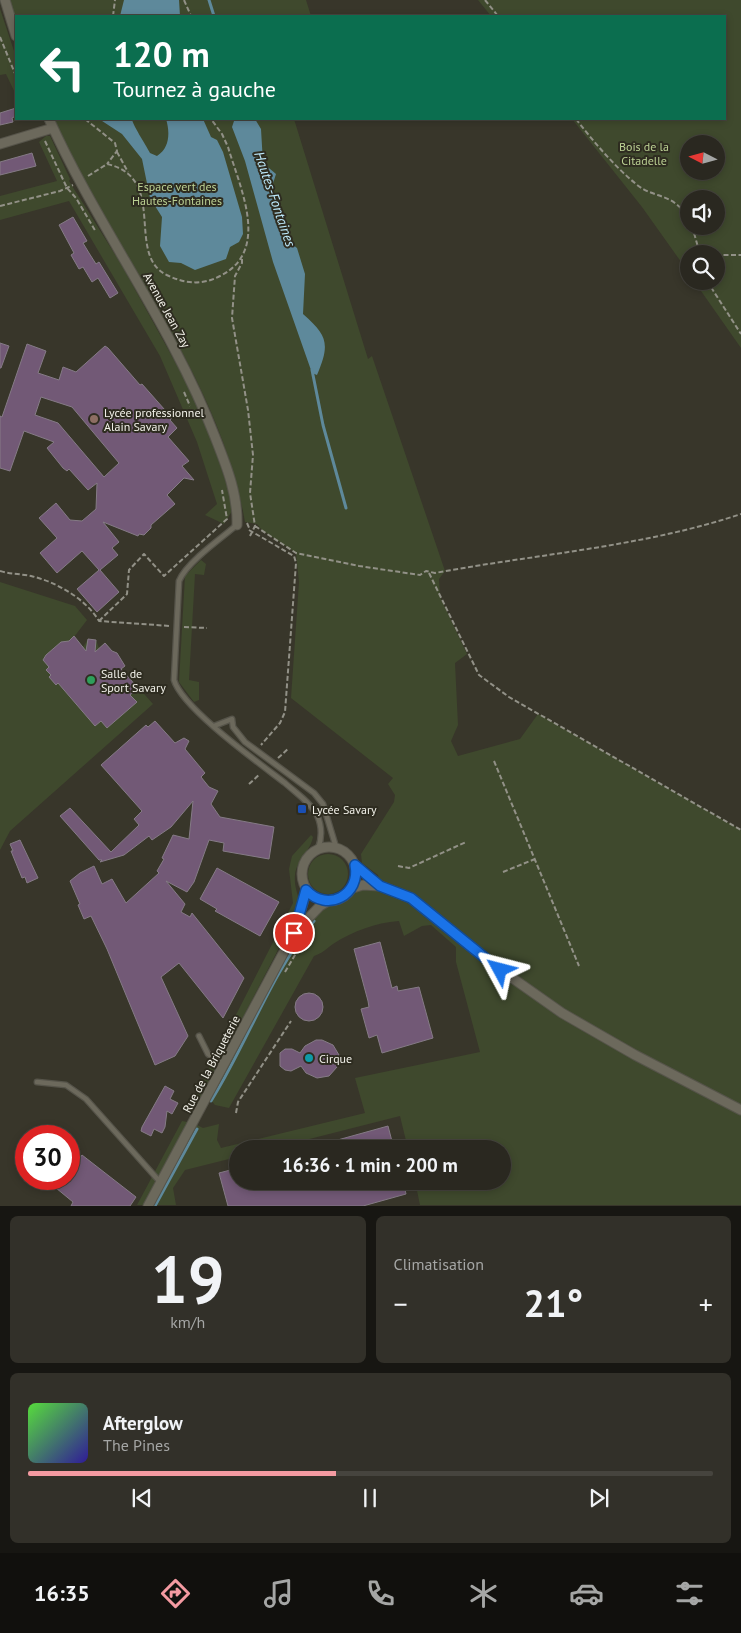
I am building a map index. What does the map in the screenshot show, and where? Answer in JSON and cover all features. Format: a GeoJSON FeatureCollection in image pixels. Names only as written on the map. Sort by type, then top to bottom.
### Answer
{"type":"FeatureCollection","features":[{"type":"Feature","properties":{"kind":"street"},"geometry":{"type":"LineString","coordinates":[[5,0],[15,33]]}},
{"type":"Feature","properties":{"kind":"street","name":"Avenue Jean Zay"},"geometry":{"type":"LineString","coordinates":[[49,120],[78,181],[150,304],[201,400],[233,490],[238,511],[237,524]]}},
{"type":"Feature","properties":{"kind":"street"},"geometry":{"type":"LineString","coordinates":[[0,144],[53,128]]}},
{"type":"Feature","properties":{"kind":"street"},"geometry":{"type":"LineString","coordinates":[[380,886],[355,865],[350,856],[336,847],[318,849],[308,856],[302,867],[302,879],[306,890],[316,898],[328,901],[344,897],[353,888],[363,885],[380,886],[411,898],[491,963],[562,1013],[635,1055],[741,1110]]}},
{"type":"Feature","properties":{"kind":"street"},"geometry":{"type":"LineString","coordinates":[[353,888],[356,877],[355,865]]}},
{"type":"Feature","properties":{"kind":"street","name":"Rue de la Briqueterie"},"geometry":{"type":"LineString","coordinates":[[148,1206],[294,933],[306,890]]}},
{"type":"Feature","properties":{"kind":"street","name":"Rue de la Briqueterie"},"geometry":{"type":"LineString","coordinates":[[294,933],[312,913],[328,901]]}},
{"type":"Feature","properties":{"kind":"lane"},"geometry":{"type":"LineString","coordinates":[[237,524],[222,535],[210,549],[183,571],[176,626],[174,680],[176,687],[214,726],[311,806],[321,827],[318,849]]}},
{"type":"Feature","properties":{"kind":"lane"},"geometry":{"type":"LineString","coordinates":[[214,726],[232,719],[233,727],[239,735],[314,794],[323,804],[336,847]]}},
{"type":"Feature","properties":{"kind":"lane"},"geometry":{"type":"LineString","coordinates":[[199,1036],[208,1054],[224,1065]]}},
{"type":"Feature","properties":{"kind":"lane"},"geometry":{"type":"LineString","coordinates":[[37,1082],[66,1085],[86,1099],[160,1184]]}},
{"type":"Feature","properties":{"kind":"path"},"geometry":{"type":"LineString","coordinates":[[113,15],[116,0]]}},
{"type":"Feature","properties":{"kind":"path"},"geometry":{"type":"LineString","coordinates":[[184,0],[191,15]]}},
{"type":"Feature","properties":{"kind":"path"},"geometry":{"type":"LineString","coordinates":[[485,0],[497,15]]}},
{"type":"Feature","properties":{"kind":"path"},"geometry":{"type":"LineString","coordinates":[[0,37],[15,74]]}},
{"type":"Feature","properties":{"kind":"path"},"geometry":{"type":"LineString","coordinates":[[86,120],[115,143],[116,151],[143,200],[150,259],[157,270],[185,282],[202,282],[218,277],[234,267],[242,259]]}},
{"type":"Feature","properties":{"kind":"path"},"geometry":{"type":"LineString","coordinates":[[211,120],[222,134],[228,147],[248,225],[248,242],[242,263],[237,272],[232,318],[248,410],[253,455],[250,493],[256,526],[296,553],[420,575],[426,571],[430,573],[611,545],[699,526],[741,514]]}},
{"type":"Feature","properties":{"kind":"path"},"geometry":{"type":"LineString","coordinates":[[577,120],[637,186],[673,201],[680,209]]}},
{"type":"Feature","properties":{"kind":"path"},"geometry":{"type":"LineString","coordinates":[[39,133],[67,188],[76,198],[96,232]]}},
{"type":"Feature","properties":{"kind":"path"},"geometry":{"type":"LineString","coordinates":[[0,206],[67,188],[107,164],[116,151]]}},
{"type":"Feature","properties":{"kind":"path"},"geometry":{"type":"LineString","coordinates":[[107,164],[128,172]]}},
{"type":"Feature","properties":{"kind":"path"},"geometry":{"type":"LineString","coordinates":[[725,255],[741,255]]}},
{"type":"Feature","properties":{"kind":"path"},"geometry":{"type":"LineString","coordinates":[[234,267],[237,272]]}},
{"type":"Feature","properties":{"kind":"path"},"geometry":{"type":"LineString","coordinates":[[713,290],[741,334]]}},
{"type":"Feature","properties":{"kind":"path"},"geometry":{"type":"LineString","coordinates":[[184,391],[192,409]]}},
{"type":"Feature","properties":{"kind":"path"},"geometry":{"type":"LineString","coordinates":[[141,551],[164,576],[226,519],[222,490]]}},
{"type":"Feature","properties":{"kind":"path"},"geometry":{"type":"LineString","coordinates":[[250,536],[251,531],[256,526]]}},
{"type":"Feature","properties":{"kind":"path"},"geometry":{"type":"LineString","coordinates":[[251,531],[294,556],[296,563],[285,712],[280,723],[256,750]]}},
{"type":"Feature","properties":{"kind":"path"},"geometry":{"type":"LineString","coordinates":[[99,620],[126,594],[129,570],[144,554]]}},
{"type":"Feature","properties":{"kind":"path"},"geometry":{"type":"LineString","coordinates":[[0,571],[32,576],[50,582],[80,600],[99,620],[207,628]]}},
{"type":"Feature","properties":{"kind":"path"},"geometry":{"type":"LineString","coordinates":[[430,573],[479,675],[509,697],[741,830]]}},
{"type":"Feature","properties":{"kind":"path"},"geometry":{"type":"LineString","coordinates":[[494,761],[579,966]]}},
{"type":"Feature","properties":{"kind":"path"},"geometry":{"type":"LineString","coordinates":[[398,866],[409,868],[466,842]]}},
{"type":"Feature","properties":{"kind":"path"},"geometry":{"type":"LineString","coordinates":[[503,872],[535,859]]}},
{"type":"Feature","properties":{"kind":"path"},"geometry":{"type":"LineString","coordinates":[[236,1113],[238,1102],[258,1068],[267,1061],[291,1020]]}},
{"type":"Feature","properties":{"kind":"green space"},"geometry":{"type":"Polygon","coordinates":[[[9,0],[306,0],[311,15],[15,15],[15,19],[9,0]]]}},
{"type":"Feature","properties":{"kind":"green space","name":"Bois de la Citadelle"},"geometry":{"type":"Polygon","coordinates":[[[478,0],[741,0],[741,348],[700,290],[725,290],[725,245],[680,245],[680,260],[642,207],[573,120],[726,120],[726,15],[490,15],[478,0]]]}},
{"type":"Feature","properties":{"kind":"green space"},"geometry":{"type":"Polygon","coordinates":[[[0,9],[15,54],[15,93],[6,74],[0,75],[0,9]]]}},
{"type":"Feature","properties":{"kind":"green space","name":"Espace vert des Hautes-Fontaines"},"geometry":{"type":"Polygon","coordinates":[[[54,120],[294,120],[368,359],[372,356],[445,571],[439,579],[440,597],[467,654],[455,663],[458,725],[451,741],[458,756],[520,739],[538,714],[741,830],[741,1205],[420,1205],[417,1190],[511,1190],[511,1140],[406,1140],[400,1116],[305,1140],[254,1140],[365,1113],[355,1078],[480,1052],[456,962],[456,947],[431,925],[422,926],[404,936],[399,921],[373,926],[341,939],[314,956],[229,1108],[215,1105],[209,1098],[305,927],[328,901],[344,897],[353,888],[380,886],[378,875],[362,863],[361,854],[394,802],[395,795],[388,784],[393,778],[291,698],[299,582],[296,553],[262,530],[257,524],[245,522],[235,478],[221,435],[203,394],[161,314],[92,198],[54,120]]]}},
{"type":"Feature","properties":{"kind":"green space"},"geometry":{"type":"Polygon","coordinates":[[[46,136],[50,136],[70,179],[69,181],[121,264],[190,389],[207,425],[230,495],[232,511],[224,524],[205,515],[217,504],[197,442],[160,356],[69,201],[0,220],[0,196],[57,181],[39,142],[46,136]]]}},
{"type":"Feature","properties":{"kind":"green space"},"geometry":{"type":"Polygon","coordinates":[[[201,560],[206,564],[204,575],[195,574],[189,680],[199,682],[199,700],[194,702],[179,682],[185,576],[201,560]]]}},
{"type":"Feature","properties":{"kind":"green space"},"geometry":{"type":"Polygon","coordinates":[[[0,582],[75,606],[87,620],[74,637],[83,647],[88,639],[96,640],[99,648],[105,643],[112,652],[117,653],[117,657],[125,666],[122,669],[153,704],[10,831],[0,850],[0,582]]]}},
{"type":"Feature","properties":{"kind":"green space"},"geometry":{"type":"Polygon","coordinates":[[[311,835],[313,837],[309,847],[296,869],[295,882],[299,904],[297,916],[200,1100],[195,1108],[189,1107],[293,903],[289,869],[292,856],[311,835]]]}},
{"type":"Feature","properties":{"kind":"green space"},"geometry":{"type":"Polygon","coordinates":[[[332,854],[339,857],[345,863],[348,874],[347,882],[339,891],[332,894],[324,894],[317,891],[309,882],[308,870],[311,863],[320,855],[332,854]]]}},
{"type":"Feature","properties":{"kind":"green space"},"geometry":{"type":"Polygon","coordinates":[[[182,1121],[193,1123],[203,1128],[219,1124],[217,1140],[221,1148],[229,1146],[229,1159],[185,1170],[173,1188],[176,1205],[137,1205],[182,1121]]]}},
{"type":"Feature","properties":{"kind":"water"},"geometry":{"type":"Polygon","coordinates":[[[124,0],[179,0],[180,15],[120,15],[124,0]]]}},
{"type":"Feature","properties":{"kind":"water"},"geometry":{"type":"Polygon","coordinates":[[[101,120],[132,120],[150,153],[157,156],[167,144],[166,120],[203,120],[211,137],[217,140],[223,152],[242,217],[243,234],[239,242],[230,247],[226,259],[195,270],[181,263],[169,262],[160,246],[162,217],[150,198],[142,159],[122,134],[101,120]]]}},
{"type":"Feature","properties":{"kind":"water"},"geometry":{"type":"Polygon","coordinates":[[[256,120],[261,129],[263,163],[276,174],[270,193],[279,206],[284,238],[297,248],[305,274],[303,314],[318,328],[324,341],[324,355],[317,375],[312,373],[273,262],[245,161],[232,127],[234,121],[256,120]]]}},
{"type":"Feature","properties":{"kind":"building"},"geometry":{"type":"Polygon","coordinates":[[[15,108],[15,116],[12,118],[13,122],[0,125],[0,113],[15,108]]]}},
{"type":"Feature","properties":{"kind":"building"},"geometry":{"type":"Polygon","coordinates":[[[32,153],[36,166],[0,175],[0,162],[32,153]]]}},
{"type":"Feature","properties":{"kind":"building"},"geometry":{"type":"Polygon","coordinates":[[[73,217],[87,241],[83,243],[96,264],[99,262],[118,293],[110,298],[98,278],[92,282],[83,267],[79,269],[71,255],[74,253],[59,225],[73,217]]]}},
{"type":"Feature","properties":{"kind":"building"},"geometry":{"type":"Polygon","coordinates":[[[0,343],[9,346],[1,368],[0,368],[0,343]]]}},
{"type":"Feature","properties":{"kind":"building"},"geometry":{"type":"Polygon","coordinates":[[[27,344],[46,351],[38,373],[59,380],[63,367],[76,372],[105,346],[172,418],[170,420],[177,428],[168,437],[189,461],[182,466],[194,480],[184,478],[167,495],[175,504],[151,525],[151,528],[144,535],[139,534],[138,536],[103,522],[119,542],[112,548],[118,555],[100,570],[119,592],[97,612],[77,589],[99,570],[82,551],[57,573],[40,553],[57,538],[39,518],[56,503],[70,520],[82,521],[96,509],[97,483],[88,490],[69,469],[67,471],[63,468],[47,448],[54,442],[24,431],[10,471],[0,468],[0,416],[2,417],[27,344]],[[41,397],[35,415],[58,423],[104,477],[119,463],[72,407],[41,397]]]}},
{"type":"Feature","properties":{"kind":"building","name":"Salle de Sport Savary"},"geometry":{"type":"Polygon","coordinates":[[[74,636],[86,651],[88,639],[96,640],[95,652],[105,643],[112,651],[117,653],[125,666],[121,669],[138,688],[130,695],[137,702],[107,728],[101,721],[95,726],[58,683],[56,685],[49,677],[51,675],[46,670],[49,667],[43,660],[46,655],[61,642],[69,641],[74,636]]]}},
{"type":"Feature","properties":{"kind":"building"},"geometry":{"type":"Polygon","coordinates":[[[155,721],[175,743],[184,738],[189,741],[185,749],[205,773],[201,777],[209,787],[218,791],[211,804],[220,817],[274,827],[269,859],[223,851],[224,843],[209,840],[194,882],[187,892],[166,881],[185,904],[181,912],[190,917],[192,913],[244,978],[223,1018],[179,963],[161,977],[188,1036],[175,1056],[155,1065],[107,949],[91,916],[84,919],[70,881],[94,866],[102,884],[112,879],[126,903],[159,873],[157,871],[164,859],[162,858],[173,835],[189,839],[193,801],[171,827],[152,840],[149,836],[124,855],[100,862],[102,860],[99,860],[60,816],[70,808],[111,852],[139,825],[134,819],[142,811],[101,765],[146,725],[148,727],[155,721]]]}},
{"type":"Feature","properties":{"kind":"building"},"geometry":{"type":"Polygon","coordinates":[[[20,840],[38,878],[27,883],[25,877],[22,878],[11,851],[13,851],[10,844],[20,840]]]}},
{"type":"Feature","properties":{"kind":"building"},"geometry":{"type":"Polygon","coordinates":[[[217,868],[279,902],[260,936],[215,911],[217,909],[200,899],[217,868]]]}},
{"type":"Feature","properties":{"kind":"building"},"geometry":{"type":"Polygon","coordinates":[[[380,942],[392,988],[397,986],[398,991],[419,987],[433,1038],[382,1053],[377,1035],[369,1038],[361,1009],[369,1007],[354,949],[380,942]]]}},
{"type":"Feature","properties":{"kind":"building"},"geometry":{"type":"Polygon","coordinates":[[[309,993],[319,997],[323,1007],[319,1017],[309,1021],[299,1017],[295,1007],[299,997],[309,993]]]}},
{"type":"Feature","properties":{"kind":"building","name":"Cirque"},"geometry":{"type":"Polygon","coordinates":[[[316,1040],[322,1040],[333,1045],[339,1055],[337,1067],[329,1076],[317,1078],[306,1073],[301,1066],[291,1071],[285,1070],[280,1066],[280,1053],[285,1049],[292,1049],[300,1053],[305,1046],[316,1040]]]}},
{"type":"Feature","properties":{"kind":"building"},"geometry":{"type":"Polygon","coordinates":[[[165,1086],[174,1091],[170,1099],[178,1103],[172,1114],[167,1111],[165,1127],[162,1133],[154,1129],[151,1136],[141,1131],[142,1127],[165,1086]]]}},
{"type":"Feature","properties":{"kind":"building"},"geometry":{"type":"Polygon","coordinates":[[[388,1126],[392,1140],[338,1140],[388,1126]]]}},
{"type":"Feature","properties":{"kind":"building"},"geometry":{"type":"Polygon","coordinates":[[[82,1155],[136,1197],[130,1206],[71,1206],[73,1202],[58,1190],[80,1190],[80,1158],[82,1155]]]}},
{"type":"Feature","properties":{"kind":"building"},"geometry":{"type":"Polygon","coordinates":[[[229,1170],[229,1190],[405,1190],[406,1194],[363,1206],[228,1206],[219,1173],[229,1170]]]}},
{"type":"Feature","properties":{"kind":"waterway","name":"Hautes-Fontaines"},"geometry":{"type":"LineString","coordinates":[[209,0],[214,15]]}},
{"type":"Feature","properties":{"kind":"waterway","name":"Hautes-Fontaines"},"geometry":{"type":"LineString","coordinates":[[312,370],[323,425],[346,508]]}},
{"type":"Feature","properties":{"kind":"waterway"},"geometry":{"type":"LineString","coordinates":[[211,1101],[237,1056],[272,986],[298,942],[314,921]]}},
{"type":"Feature","properties":{"kind":"waterway"},"geometry":{"type":"LineString","coordinates":[[155,1206],[197,1129]]}},
{"type":"Feature","properties":{"kind":"place","name":"Lycée professionnel Alain Savary"},"geometry":{"type":"Point","coordinates":[94,419]}},
{"type":"Feature","properties":{"kind":"place","name":"Salle de Sport Savary"},"geometry":{"type":"Point","coordinates":[91,680]}},
{"type":"Feature","properties":{"kind":"place","name":"Lycée Savary"},"geometry":{"type":"Point","coordinates":[302,809]}},
{"type":"Feature","properties":{"kind":"place","name":"Cirque"},"geometry":{"type":"Point","coordinates":[309,1058]}},
{"type":"Feature","properties":{"kind":"route"},"geometry":{"type":"LineString","coordinates":[[294,933],[300,918],[306,890],[311,895],[322,900],[328,901],[344,897],[353,888],[356,877],[355,865],[360,872],[380,886],[411,898],[453,930],[500,970]]}}]}
